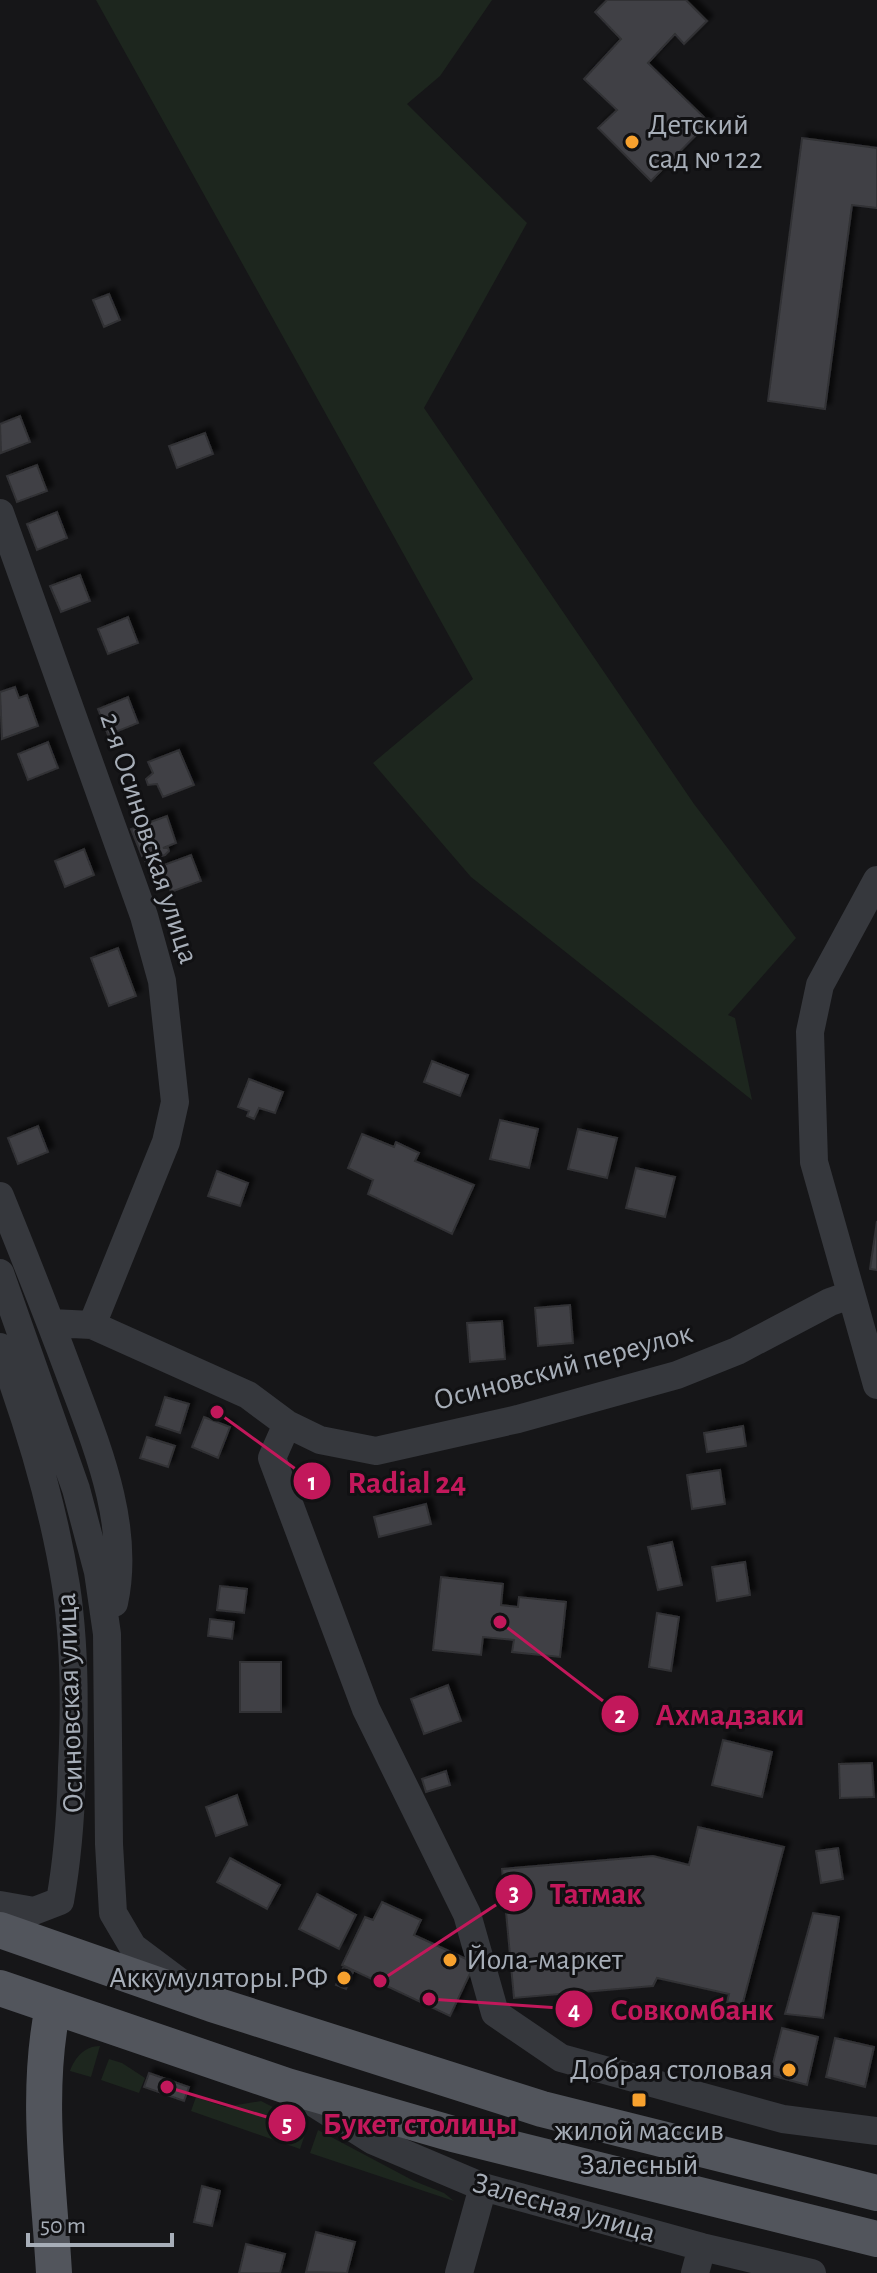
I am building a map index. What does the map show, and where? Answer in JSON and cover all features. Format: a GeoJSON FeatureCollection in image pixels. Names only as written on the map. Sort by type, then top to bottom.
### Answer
{"type":"FeatureCollection","features":[{"type":"Feature","properties":{"kind":"main road"},"geometry":{"type":"LineString","coordinates":[[0,1930],[212,2004],[542,2109],[877,2193]]}},
{"type":"Feature","properties":{"kind":"main road","name":"Залесная улица"},"geometry":{"type":"LineString","coordinates":[[0,1988],[287,2086],[453,2134],[877,2239]]}},
{"type":"Feature","properties":{"kind":"main road"},"geometry":{"type":"LineString","coordinates":[[53,2007],[46,2039],[43,2091],[54,2273]]}},
{"type":"Feature","properties":{"kind":"street","name":"2-я Осиновская улица"},"geometry":{"type":"LineString","coordinates":[[0,513],[144,916],[162,981],[175,1102],[166,1142],[92,1325]]}},
{"type":"Feature","properties":{"kind":"street"},"geometry":{"type":"LineString","coordinates":[[877,880],[820,985],[810,1032],[814,1162],[877,1385]]}},
{"type":"Feature","properties":{"kind":"street"},"geometry":{"type":"LineString","coordinates":[[0,1196],[100,1454],[113,1509],[117,1556],[116,1594],[107,1634]]}},
{"type":"Feature","properties":{"kind":"street","name":"Осиновская улица"},"geometry":{"type":"LineString","coordinates":[[0,1273],[76,1489],[98,1572],[107,1634],[109,1844],[113,1913],[133,1947],[152,1964],[212,2004]]}},
{"type":"Feature","properties":{"kind":"street","name":"Осиновский переулок"},"geometry":{"type":"LineString","coordinates":[[51,1323],[92,1325],[248,1395],[287,1424],[320,1440],[376,1451],[518,1419],[677,1375],[737,1351],[830,1302],[850,1295]]}},
{"type":"Feature","properties":{"kind":"street","name":"Осиновская улица"},"geometry":{"type":"LineString","coordinates":[[0,1347],[36,1453],[55,1528],[72,1642],[74,1734],[70,1841],[60,1901],[34,1911],[0,1905]]}},
{"type":"Feature","properties":{"kind":"street"},"geometry":{"type":"LineString","coordinates":[[287,1424],[272,1458],[366,1709],[467,1914],[495,2013],[561,2058],[783,2119],[877,2131]]}},
{"type":"Feature","properties":{"kind":"street","name":"Залесная улица"},"geometry":{"type":"LineString","coordinates":[[287,2086],[372,2140],[483,2187],[699,2260],[812,2273]]}},
{"type":"Feature","properties":{"kind":"street"},"geometry":{"type":"LineString","coordinates":[[459,2273],[483,2187]]}},
{"type":"Feature","properties":{"kind":"shaded area"},"geometry":{"type":"Polygon","coordinates":[[[96,0],[492,0],[440,76],[407,104],[527,223],[424,408],[694,804],[796,938],[728,1015],[735,1018],[752,1100],[471,877],[373,763],[473,679],[96,0]]]}},
{"type":"Feature","properties":{"kind":"shaded area"},"geometry":{"type":"Polygon","coordinates":[[[100,2046],[91,2077],[70,2071],[81,2053],[100,2046]]]}},
{"type":"Feature","properties":{"kind":"shaded area"},"geometry":{"type":"Polygon","coordinates":[[[109,2059],[122,2063],[145,2078],[139,2093],[101,2080],[109,2059]]]}},
{"type":"Feature","properties":{"kind":"shaded area"},"geometry":{"type":"Polygon","coordinates":[[[196,2097],[225,2107],[261,2101],[308,2125],[300,2149],[191,2111],[196,2097]]]}},
{"type":"Feature","properties":{"kind":"shaded area"},"geometry":{"type":"Polygon","coordinates":[[[318,2130],[414,2181],[444,2193],[454,2201],[310,2153],[318,2130]]]}},
{"type":"Feature","properties":{"kind":"building"},"geometry":{"type":"Polygon","coordinates":[[[607,0],[686,0],[707,21],[684,44],[675,34],[648,63],[709,122],[651,181],[598,128],[617,110],[584,79],[621,39],[595,12],[607,0]]]}},
{"type":"Feature","properties":{"kind":"building"},"geometry":{"type":"Polygon","coordinates":[[[802,138],[877,148],[877,208],[852,205],[825,409],[768,401],[802,138]]]}},
{"type":"Feature","properties":{"kind":"building"},"geometry":{"type":"Polygon","coordinates":[[[109,294],[120,320],[104,327],[93,300],[109,294]]]}},
{"type":"Feature","properties":{"kind":"building"},"geometry":{"type":"Polygon","coordinates":[[[20,416],[30,442],[1,453],[0,424],[20,416]]]}},
{"type":"Feature","properties":{"kind":"building"},"geometry":{"type":"Polygon","coordinates":[[[205,433],[213,454],[177,468],[169,446],[205,433]]]}},
{"type":"Feature","properties":{"kind":"building"},"geometry":{"type":"Polygon","coordinates":[[[37,465],[47,491],[17,502],[7,476],[37,465]]]}},
{"type":"Feature","properties":{"kind":"building"},"geometry":{"type":"Polygon","coordinates":[[[57,512],[67,538],[37,550],[27,524],[57,512]]]}},
{"type":"Feature","properties":{"kind":"building"},"geometry":{"type":"Polygon","coordinates":[[[80,575],[90,601],[61,612],[50,586],[80,575]]]}},
{"type":"Feature","properties":{"kind":"building"},"geometry":{"type":"Polygon","coordinates":[[[128,617],[138,643],[108,654],[98,629],[128,617]]]}},
{"type":"Feature","properties":{"kind":"building"},"geometry":{"type":"Polygon","coordinates":[[[15,687],[19,698],[27,695],[38,726],[2,739],[0,692],[15,687]]]}},
{"type":"Feature","properties":{"kind":"building"},"geometry":{"type":"Polygon","coordinates":[[[128,697],[138,723],[108,735],[98,709],[128,697]]]}},
{"type":"Feature","properties":{"kind":"building"},"geometry":{"type":"Polygon","coordinates":[[[48,742],[58,768],[28,780],[18,754],[48,742]]]}},
{"type":"Feature","properties":{"kind":"building"},"geometry":{"type":"Polygon","coordinates":[[[179,750],[194,785],[163,797],[157,784],[148,785],[146,779],[153,773],[148,762],[179,750]]]}},
{"type":"Feature","properties":{"kind":"building"},"geometry":{"type":"Polygon","coordinates":[[[167,816],[176,843],[163,848],[169,851],[165,855],[145,861],[146,855],[142,856],[131,829],[167,816]]]}},
{"type":"Feature","properties":{"kind":"building"},"geometry":{"type":"Polygon","coordinates":[[[84,849],[94,875],[65,887],[55,861],[84,849]]]}},
{"type":"Feature","properties":{"kind":"building"},"geometry":{"type":"Polygon","coordinates":[[[191,855],[201,881],[171,892],[161,866],[191,855]]]}},
{"type":"Feature","properties":{"kind":"building"},"geometry":{"type":"Polygon","coordinates":[[[118,948],[136,996],[109,1006],[91,958],[118,948]]]}},
{"type":"Feature","properties":{"kind":"building"},"geometry":{"type":"Polygon","coordinates":[[[432,1061],[468,1075],[460,1096],[424,1082],[432,1061]]]}},
{"type":"Feature","properties":{"kind":"building"},"geometry":{"type":"Polygon","coordinates":[[[249,1079],[283,1092],[275,1113],[259,1108],[254,1119],[247,1116],[249,1111],[238,1107],[249,1079]]]}},
{"type":"Feature","properties":{"kind":"building"},"geometry":{"type":"Polygon","coordinates":[[[500,1120],[538,1129],[529,1168],[490,1159],[500,1120]]]}},
{"type":"Feature","properties":{"kind":"building"},"geometry":{"type":"Polygon","coordinates":[[[38,1126],[48,1152],[18,1164],[8,1138],[38,1126]]]}},
{"type":"Feature","properties":{"kind":"building"},"geometry":{"type":"Polygon","coordinates":[[[578,1129],[617,1138],[607,1178],[568,1169],[578,1129]]]}},
{"type":"Feature","properties":{"kind":"building"},"geometry":{"type":"Polygon","coordinates":[[[362,1134],[394,1147],[396,1142],[419,1153],[415,1161],[474,1185],[452,1234],[368,1194],[373,1180],[348,1168],[362,1134]]]}},
{"type":"Feature","properties":{"kind":"building"},"geometry":{"type":"Polygon","coordinates":[[[636,1168],[675,1177],[665,1217],[626,1208],[636,1168]]]}},
{"type":"Feature","properties":{"kind":"building"},"geometry":{"type":"Polygon","coordinates":[[[217,1171],[248,1183],[240,1206],[208,1196],[217,1171]]]}},
{"type":"Feature","properties":{"kind":"building"},"geometry":{"type":"Polygon","coordinates":[[[877,1221],[877,1270],[870,1269],[877,1221]]]}},
{"type":"Feature","properties":{"kind":"building"},"geometry":{"type":"Polygon","coordinates":[[[570,1305],[573,1343],[538,1346],[535,1308],[570,1305]]]}},
{"type":"Feature","properties":{"kind":"building"},"geometry":{"type":"Polygon","coordinates":[[[502,1321],[505,1359],[470,1362],[467,1323],[502,1321]]]}},
{"type":"Feature","properties":{"kind":"building"},"geometry":{"type":"Polygon","coordinates":[[[165,1397],[189,1404],[180,1433],[156,1425],[165,1397]]]}},
{"type":"Feature","properties":{"kind":"building"},"geometry":{"type":"Polygon","coordinates":[[[204,1417],[230,1427],[218,1458],[192,1447],[204,1417]]]}},
{"type":"Feature","properties":{"kind":"building"},"geometry":{"type":"Polygon","coordinates":[[[743,1426],[746,1446],[707,1452],[704,1433],[743,1426]]]}},
{"type":"Feature","properties":{"kind":"building"},"geometry":{"type":"Polygon","coordinates":[[[147,1437],[175,1446],[168,1467],[140,1458],[147,1437]]]}},
{"type":"Feature","properties":{"kind":"building"},"geometry":{"type":"Polygon","coordinates":[[[720,1470],[725,1504],[692,1509],[687,1475],[720,1470]]]}},
{"type":"Feature","properties":{"kind":"building"},"geometry":{"type":"Polygon","coordinates":[[[426,1504],[431,1524],[379,1537],[374,1517],[426,1504]]]}},
{"type":"Feature","properties":{"kind":"building"},"geometry":{"type":"Polygon","coordinates":[[[672,1542],[682,1585],[658,1590],[648,1547],[672,1542]]]}},
{"type":"Feature","properties":{"kind":"building"},"geometry":{"type":"Polygon","coordinates":[[[745,1562],[750,1595],[717,1601],[712,1567],[745,1562]]]}},
{"type":"Feature","properties":{"kind":"building"},"geometry":{"type":"Polygon","coordinates":[[[441,1577],[503,1584],[501,1605],[518,1607],[519,1597],[566,1602],[560,1657],[512,1652],[514,1640],[483,1637],[481,1655],[433,1650],[441,1577]]]}},
{"type":"Feature","properties":{"kind":"building"},"geometry":{"type":"Polygon","coordinates":[[[220,1586],[247,1589],[244,1613],[217,1610],[220,1586]]]}},
{"type":"Feature","properties":{"kind":"building"},"geometry":{"type":"Polygon","coordinates":[[[657,1613],[679,1617],[671,1671],[649,1667],[657,1613]]]}},
{"type":"Feature","properties":{"kind":"building"},"geometry":{"type":"Polygon","coordinates":[[[210,1619],[234,1622],[232,1639],[208,1636],[210,1619]]]}},
{"type":"Feature","properties":{"kind":"building"},"geometry":{"type":"Polygon","coordinates":[[[240,1662],[281,1662],[281,1712],[240,1712],[240,1662]]]}},
{"type":"Feature","properties":{"kind":"building"},"geometry":{"type":"Polygon","coordinates":[[[448,1685],[461,1721],[424,1734],[411,1699],[448,1685]]]}},
{"type":"Feature","properties":{"kind":"building"},"geometry":{"type":"Polygon","coordinates":[[[723,1740],[772,1752],[762,1797],[712,1785],[723,1740]]]}},
{"type":"Feature","properties":{"kind":"building"},"geometry":{"type":"Polygon","coordinates":[[[872,1763],[874,1797],[840,1798],[839,1764],[872,1763]]]}},
{"type":"Feature","properties":{"kind":"building"},"geometry":{"type":"Polygon","coordinates":[[[446,1771],[450,1785],[426,1792],[422,1779],[446,1771]]]}},
{"type":"Feature","properties":{"kind":"building"},"geometry":{"type":"Polygon","coordinates":[[[237,1795],[247,1825],[216,1836],[206,1807],[237,1795]]]}},
{"type":"Feature","properties":{"kind":"building"},"geometry":{"type":"Polygon","coordinates":[[[698,1827],[784,1847],[742,2006],[727,2002],[729,1994],[657,1978],[653,1986],[514,1998],[502,1869],[653,1856],[689,1865],[698,1827]]]}},
{"type":"Feature","properties":{"kind":"building"},"geometry":{"type":"Polygon","coordinates":[[[838,1848],[843,1879],[821,1883],[816,1851],[838,1848]]]}},
{"type":"Feature","properties":{"kind":"building"},"geometry":{"type":"Polygon","coordinates":[[[230,1858],[280,1885],[267,1909],[217,1882],[230,1858]]]}},
{"type":"Feature","properties":{"kind":"building"},"geometry":{"type":"Polygon","coordinates":[[[317,1894],[356,1915],[339,1949],[299,1929],[317,1894]]]}},
{"type":"Feature","properties":{"kind":"building"},"geometry":{"type":"Polygon","coordinates":[[[382,1902],[421,1920],[414,1935],[475,1963],[450,2016],[342,1965],[365,1917],[373,1920],[382,1902]]]}},
{"type":"Feature","properties":{"kind":"building"},"geometry":{"type":"Polygon","coordinates":[[[813,1913],[839,1917],[823,2018],[785,2014],[813,1913]]]}},
{"type":"Feature","properties":{"kind":"building"},"geometry":{"type":"Polygon","coordinates":[[[343,1968],[353,1972],[346,1989],[336,1985],[343,1968]]]}},
{"type":"Feature","properties":{"kind":"building"},"geometry":{"type":"Polygon","coordinates":[[[782,2028],[818,2037],[807,2085],[770,2075],[782,2028]]]}},
{"type":"Feature","properties":{"kind":"building"},"geometry":{"type":"Polygon","coordinates":[[[835,2038],[874,2047],[865,2087],[826,2077],[835,2038]]]}},
{"type":"Feature","properties":{"kind":"building"},"geometry":{"type":"Polygon","coordinates":[[[149,2073],[189,2087],[184,2101],[144,2087],[149,2073]]]}},
{"type":"Feature","properties":{"kind":"building"},"geometry":{"type":"Polygon","coordinates":[[[202,2186],[220,2191],[212,2226],[194,2222],[202,2186]]]}},
{"type":"Feature","properties":{"kind":"building"},"geometry":{"type":"Polygon","coordinates":[[[316,2232],[355,2242],[347,2273],[306,2272],[316,2232]]]}},
{"type":"Feature","properties":{"kind":"building"},"geometry":{"type":"Polygon","coordinates":[[[246,2244],[285,2254],[280,2273],[239,2273],[246,2244]]]}},
{"type":"Feature","properties":{"kind":"place","name":"Детский сад № 122"},"geometry":{"type":"Point","coordinates":[632,142]}},
{"type":"Feature","properties":{"kind":"place","name":"Radial 24"},"geometry":{"type":"Point","coordinates":[217,1412]}},
{"type":"Feature","properties":{"kind":"place","name":"Ахмадзаки"},"geometry":{"type":"Point","coordinates":[500,1622]}},
{"type":"Feature","properties":{"kind":"place","name":"Йола-маркет"},"geometry":{"type":"Point","coordinates":[450,1960]}},
{"type":"Feature","properties":{"kind":"place","name":"Аккумуляторы.РФ"},"geometry":{"type":"Point","coordinates":[344,1978]}},
{"type":"Feature","properties":{"kind":"place","name":"Татмак"},"geometry":{"type":"Point","coordinates":[380,1981]}},
{"type":"Feature","properties":{"kind":"place","name":"Совкомбанк"},"geometry":{"type":"Point","coordinates":[429,1999]}},
{"type":"Feature","properties":{"kind":"place","name":"Добрая столовая"},"geometry":{"type":"Point","coordinates":[789,2070]}},
{"type":"Feature","properties":{"kind":"place","name":"Букет столицы"},"geometry":{"type":"Point","coordinates":[167,2087]}},
{"type":"Feature","properties":{"kind":"place","name":"жилой массив Залесный"},"geometry":{"type":"Point","coordinates":[639,2100]}}]}
